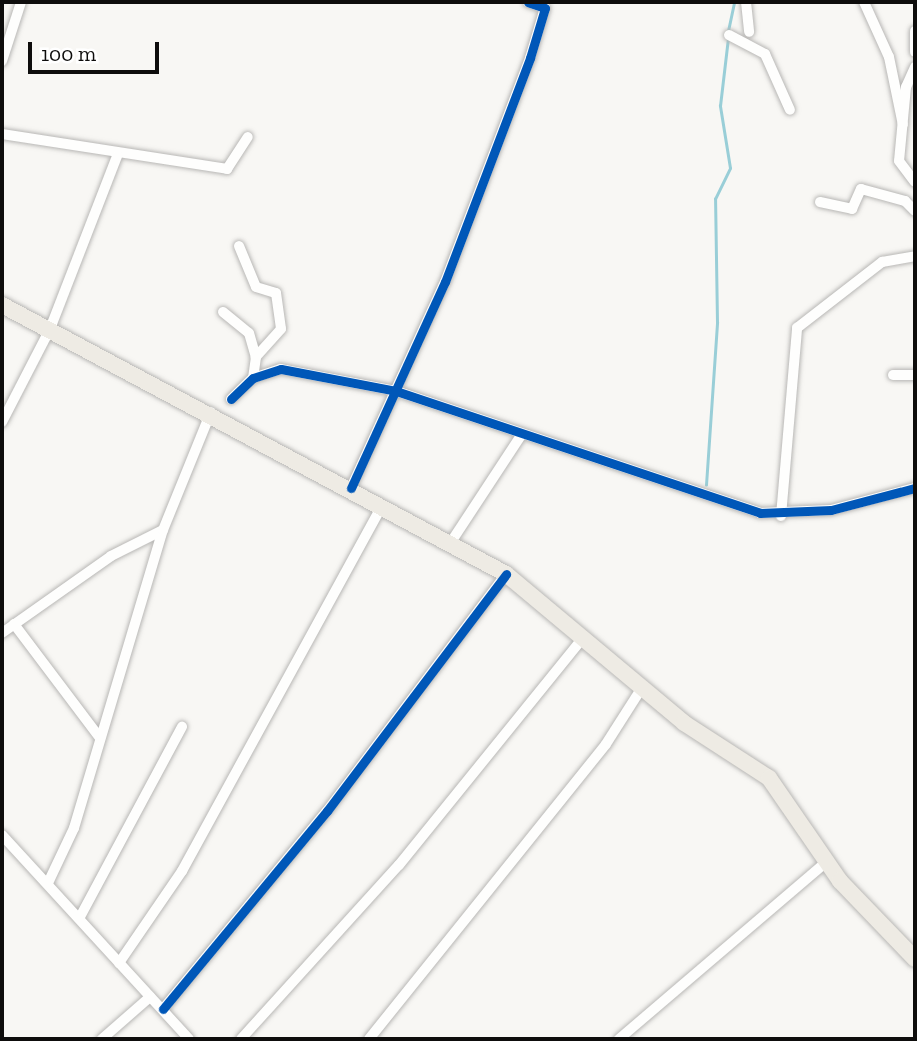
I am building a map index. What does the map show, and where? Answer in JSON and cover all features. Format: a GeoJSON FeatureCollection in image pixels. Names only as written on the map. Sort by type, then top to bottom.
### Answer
{"type":"FeatureCollection","features":[{"type":"Feature","properties":{"kind":"main road"},"geometry":{"type":"LineString","coordinates":[[2,305],[211,412],[506,574],[684,723],[769,778],[826,862],[915,959]]}},
{"type":"Feature","properties":{"kind":"street"},"geometry":{"type":"LineString","coordinates":[[2,61],[21,2]]}},
{"type":"Feature","properties":{"kind":"street"},"geometry":{"type":"LineString","coordinates":[[351,488],[396,391],[530,58],[545,8],[528,2]]}},
{"type":"Feature","properties":{"kind":"street"},"geometry":{"type":"LineString","coordinates":[[746,2],[750,32]]}},
{"type":"Feature","properties":{"kind":"street"},"geometry":{"type":"LineString","coordinates":[[864,2],[889,58],[903,125]]}},
{"type":"Feature","properties":{"kind":"street"},"geometry":{"type":"LineString","coordinates":[[915,33],[915,52]]}},
{"type":"Feature","properties":{"kind":"street"},"geometry":{"type":"LineString","coordinates":[[729,35],[765,54],[790,110]]}},
{"type":"Feature","properties":{"kind":"street"},"geometry":{"type":"LineString","coordinates":[[915,67],[899,161],[915,182]]}},
{"type":"Feature","properties":{"kind":"street"},"geometry":{"type":"LineString","coordinates":[[2,134],[117,156],[231,169],[248,137]]}},
{"type":"Feature","properties":{"kind":"street"},"geometry":{"type":"LineString","coordinates":[[2,422],[50,329],[117,156]]}},
{"type":"Feature","properties":{"kind":"street"},"geometry":{"type":"LineString","coordinates":[[820,202],[852,209],[861,189],[905,201],[915,211]]}},
{"type":"Feature","properties":{"kind":"street"},"geometry":{"type":"LineString","coordinates":[[239,246],[256,287],[276,293],[281,329],[256,357]]}},
{"type":"Feature","properties":{"kind":"street"},"geometry":{"type":"LineString","coordinates":[[781,516],[797,328],[882,262],[915,256]]}},
{"type":"Feature","properties":{"kind":"street"},"geometry":{"type":"LineString","coordinates":[[223,312],[249,333],[256,357],[253,378]]}},
{"type":"Feature","properties":{"kind":"street"},"geometry":{"type":"LineString","coordinates":[[231,399],[253,378],[281,369],[396,391],[522,434],[678,482],[726,504],[781,516],[862,505],[915,488]]}},
{"type":"Feature","properties":{"kind":"street"},"geometry":{"type":"LineString","coordinates":[[892,374],[915,375]]}},
{"type":"Feature","properties":{"kind":"street"},"geometry":{"type":"LineString","coordinates":[[48,883],[74,828],[163,530],[211,412]]}},
{"type":"Feature","properties":{"kind":"street"},"geometry":{"type":"LineString","coordinates":[[451,542],[522,434]]}},
{"type":"Feature","properties":{"kind":"street"},"geometry":{"type":"LineString","coordinates":[[120,963],[182,871],[382,505]]}},
{"type":"Feature","properties":{"kind":"street"},"geometry":{"type":"LineString","coordinates":[[2,633],[120,551],[163,530]]}},
{"type":"Feature","properties":{"kind":"street"},"geometry":{"type":"LineString","coordinates":[[163,1009],[327,811],[506,574]]}},
{"type":"Feature","properties":{"kind":"street"},"geometry":{"type":"LineString","coordinates":[[14,624],[99,737]]}},
{"type":"Feature","properties":{"kind":"street"},"geometry":{"type":"LineString","coordinates":[[241,1039],[382,885],[582,639]]}},
{"type":"Feature","properties":{"kind":"street"},"geometry":{"type":"LineString","coordinates":[[369,1039],[606,744],[643,686]]}},
{"type":"Feature","properties":{"kind":"street"},"geometry":{"type":"LineString","coordinates":[[80,916],[181,727]]}},
{"type":"Feature","properties":{"kind":"street"},"geometry":{"type":"LineString","coordinates":[[2,835],[80,916],[189,1039]]}},
{"type":"Feature","properties":{"kind":"street"},"geometry":{"type":"LineString","coordinates":[[619,1039],[826,862]]}},
{"type":"Feature","properties":{"kind":"street"},"geometry":{"type":"LineString","coordinates":[[102,1039],[150,997]]}},
{"type":"Feature","properties":{"kind":"waterway"},"geometry":{"type":"LineString","coordinates":[[728,31],[734,2]]}},
{"type":"Feature","properties":{"kind":"waterway"},"geometry":{"type":"LineString","coordinates":[[706,485],[717,322],[715,199],[730,168],[720,106],[728,38]]}},
{"type":"Feature","properties":{"kind":"cycle path"},"geometry":{"type":"LineString","coordinates":[[351,488],[445,282],[530,58],[545,8],[528,2]]}},
{"type":"Feature","properties":{"kind":"cycle path"},"geometry":{"type":"LineString","coordinates":[[231,399],[253,378],[281,369],[396,391],[760,513],[831,510],[915,488]]}},
{"type":"Feature","properties":{"kind":"cycle path"},"geometry":{"type":"LineString","coordinates":[[163,1009],[327,811],[506,574]]}}]}
